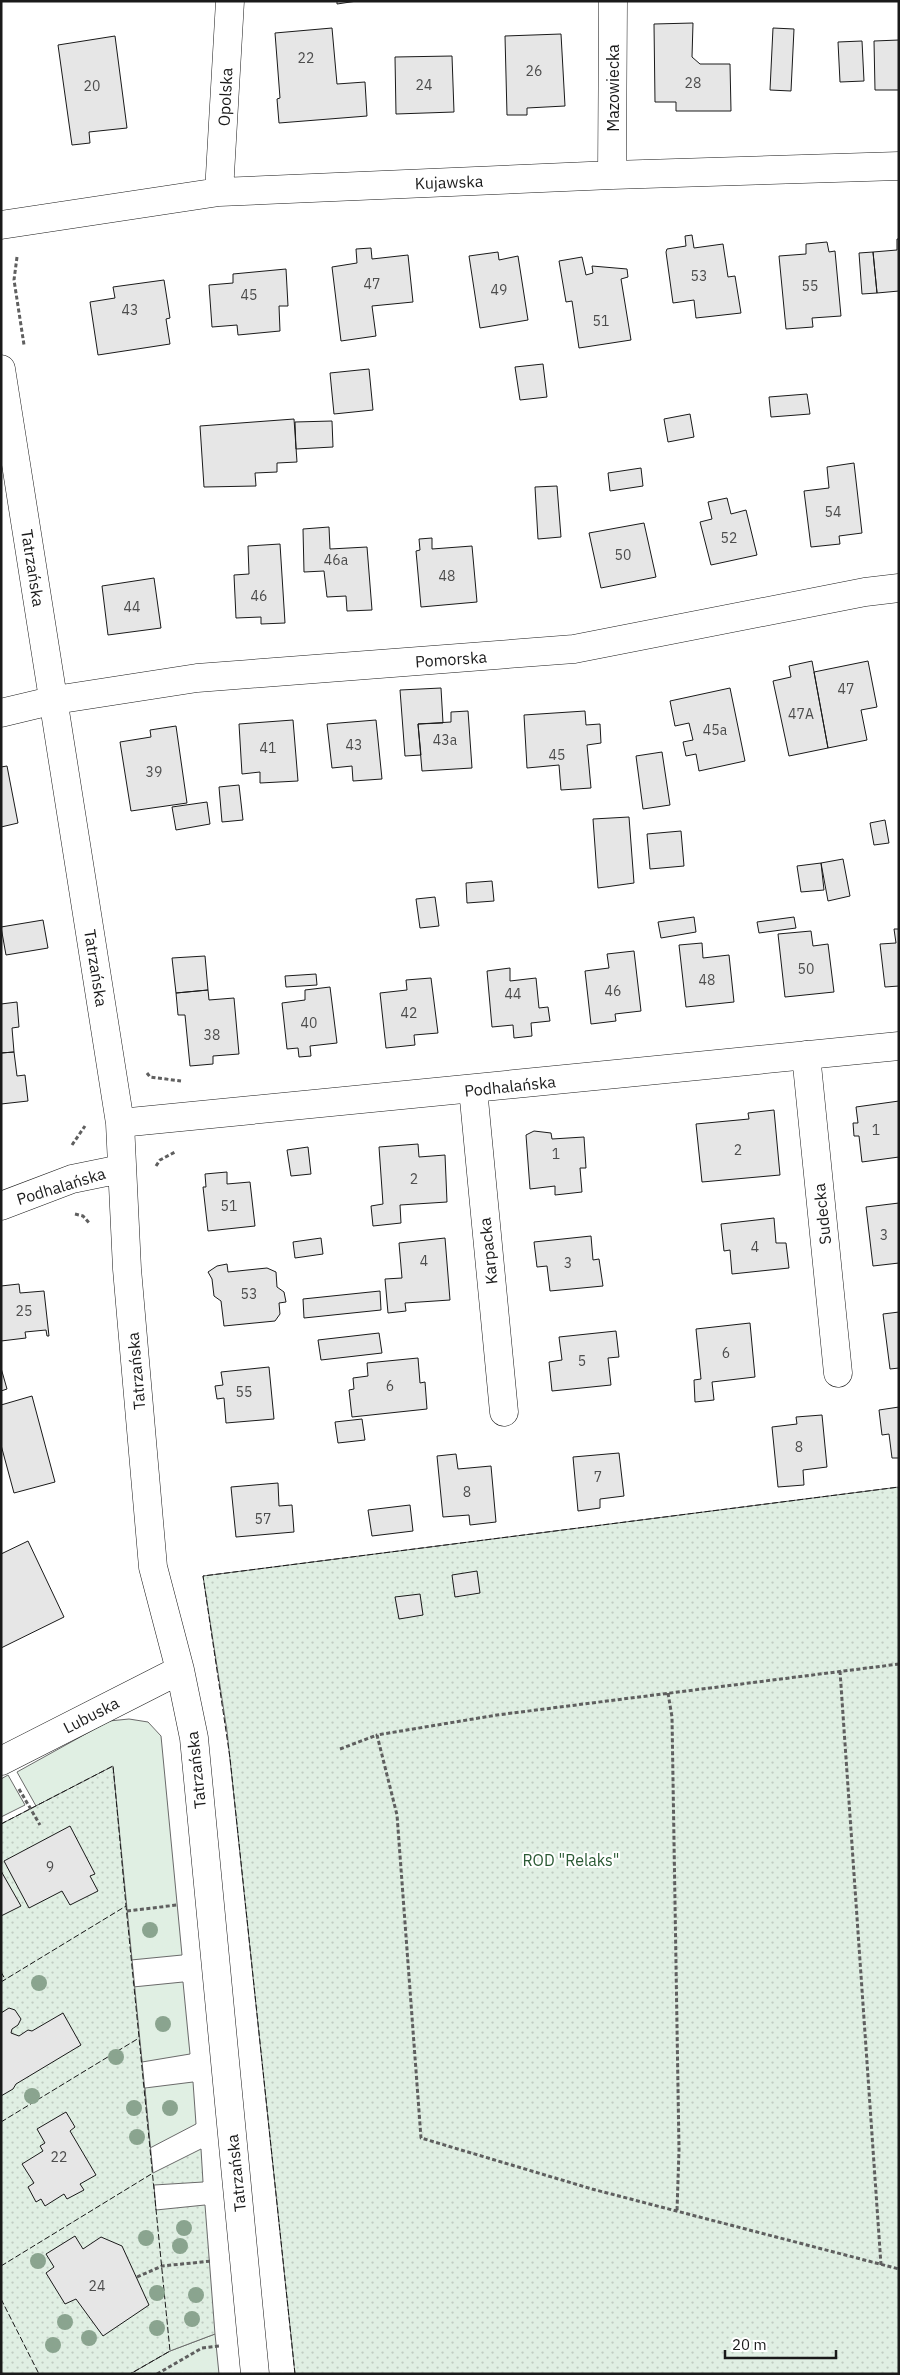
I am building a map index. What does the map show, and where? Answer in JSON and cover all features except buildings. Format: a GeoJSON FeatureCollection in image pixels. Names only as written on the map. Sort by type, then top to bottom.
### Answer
{"type":"FeatureCollection","features":[{"type":"Feature","properties":{"kind":"street","name":"Opolska"},"geometry":{"type":"LineString","coordinates":[[219,192],[230,1]]}},
{"type":"Feature","properties":{"kind":"street","name":"Mazowiecka"},"geometry":{"type":"LineString","coordinates":[[612,175],[613,1]]}},
{"type":"Feature","properties":{"kind":"street","name":"Kujawska"},"geometry":{"type":"LineString","coordinates":[[1,225],[219,192],[612,175],[899,166]]}},
{"type":"Feature","properties":{"kind":"street","name":"Tatrzańska"},"geometry":{"type":"LineString","coordinates":[[1,369],[120,1123],[127,1269],[153,1568],[180,1670],[194,1738],[255,2374]]}},
{"type":"Feature","properties":{"kind":"street","name":"Pomorska"},"geometry":{"type":"LineString","coordinates":[[1,713],[54,700],[197,678],[574,649],[865,592],[899,588]]}},
{"type":"Feature","properties":{"kind":"street","name":"Podhalańska"},"geometry":{"type":"LineString","coordinates":[[120,1123],[473,1090],[899,1046]]}},
{"type":"Feature","properties":{"kind":"street","name":"Sudecka"},"geometry":{"type":"LineString","coordinates":[[806,1056],[838,1374]]}},
{"type":"Feature","properties":{"kind":"street","name":"Karpacka"},"geometry":{"type":"LineString","coordinates":[[473,1090],[504,1412]]}},
{"type":"Feature","properties":{"kind":"street","name":"Podhalańska"},"geometry":{"type":"LineString","coordinates":[[1,1206],[72,1179],[121,1169]]}},
{"type":"Feature","properties":{"kind":"street","name":"Lubuska"},"geometry":{"type":"LineString","coordinates":[[2,1760],[180,1670]]}},
{"type":"Feature","properties":{"kind":"path"},"geometry":{"type":"LineString","coordinates":[[340,1749],[377,1735],[497,1715],[899,1664]]}},
{"type":"Feature","properties":{"kind":"path"},"geometry":{"type":"LineString","coordinates":[[840,1671],[881,2265]]}},
{"type":"Feature","properties":{"kind":"path"},"geometry":{"type":"LineString","coordinates":[[668,1693],[672,1726],[679,2150],[677,2211]]}},
{"type":"Feature","properties":{"kind":"path"},"geometry":{"type":"LineString","coordinates":[[377,1735],[397,1815],[421,2138],[677,2211],[899,2269]]}},
{"type":"Feature","properties":{"kind":"path"},"geometry":{"type":"LineString","coordinates":[[2,1760],[40,1824]]}},
{"type":"Feature","properties":{"kind":"path"},"geometry":{"type":"LineString","coordinates":[[127,1911],[185,1904]]}},
{"type":"Feature","properties":{"kind":"path"},"geometry":{"type":"LineString","coordinates":[[137,2277],[162,2266],[218,2260]]}},
{"type":"Feature","properties":{"kind":"path"},"geometry":{"type":"LineString","coordinates":[[157,2374],[202,2348],[225,2345]]}},
{"type":"Feature","properties":{"kind":"green space","name":"ROD \"Relaks\""},"geometry":{"type":"Polygon","coordinates":[[[899,1487],[899,2374],[295,2374],[227,1731],[203,1576],[899,1487]]]}},
{"type":"Feature","properties":{"kind":"green space"},"geometry":{"type":"Polygon","coordinates":[[[129,1719],[148,1722],[161,1736],[182,1955],[131,1960],[113,1767],[36,1806],[17,1772],[109,1721],[129,1719]]]}},
{"type":"Feature","properties":{"kind":"green space"},"geometry":{"type":"Polygon","coordinates":[[[113,1766],[153,2173],[201,2149],[203,2182],[154,2185],[156,2210],[205,2205],[215,2334],[170,2351],[130,2374],[1,2374],[1,1824],[113,1766]]]}},
{"type":"Feature","properties":{"kind":"green space"},"geometry":{"type":"Polygon","coordinates":[[[8,1775],[25,1805],[1,1817],[1,1779],[8,1775]]]}},
{"type":"Feature","properties":{"kind":"green space"},"geometry":{"type":"Polygon","coordinates":[[[183,1982],[190,2054],[142,2062],[133,1987],[183,1982]]]}},
{"type":"Feature","properties":{"kind":"green space"},"geometry":{"type":"Polygon","coordinates":[[[193,2082],[196,2124],[150,2148],[145,2088],[193,2082]]]}},
{"type":"Feature","properties":{"kind":"green space"},"geometry":{"type":"Polygon","coordinates":[[[215,2334],[219,2374],[130,2374],[170,2351],[215,2334]]]}},
{"type":"Feature","properties":{"kind":"fence"},"geometry":{"type":"LineString","coordinates":[[295,2374],[230,1758],[203,1576],[899,1487]]}},
{"type":"Feature","properties":{"kind":"fence"},"geometry":{"type":"LineString","coordinates":[[1,1824],[113,1766],[126,1906]]}},
{"type":"Feature","properties":{"kind":"fence"},"geometry":{"type":"LineString","coordinates":[[1,1982],[126,1906],[170,2351],[130,2374]]}},
{"type":"Feature","properties":{"kind":"fence"},"geometry":{"type":"LineString","coordinates":[[1,1972],[5,1979]]}},
{"type":"Feature","properties":{"kind":"fence"},"geometry":{"type":"LineString","coordinates":[[1,2122],[139,2038]]}},
{"type":"Feature","properties":{"kind":"fence"},"geometry":{"type":"LineString","coordinates":[[1,2266],[153,2173]]}},
{"type":"Feature","properties":{"kind":"fence"},"geometry":{"type":"LineString","coordinates":[[1,2299],[39,2374]]}}]}
